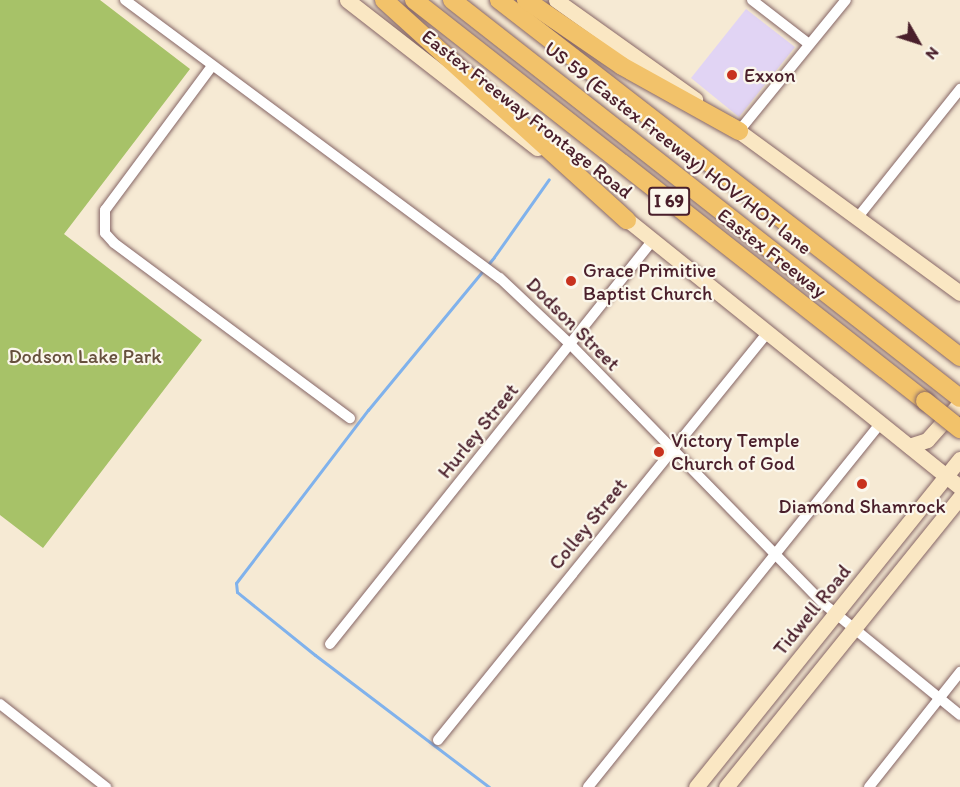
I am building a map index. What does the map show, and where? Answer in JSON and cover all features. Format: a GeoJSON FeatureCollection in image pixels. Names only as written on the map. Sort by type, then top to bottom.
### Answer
{"type":"FeatureCollection","features":[{"type":"Feature","properties":{"kind":"highway"},"geometry":{"type":"LineString","coordinates":[[384,0],[627,220]]}},
{"type":"Feature","properties":{"kind":"highway","name":"Eastex Freeway"},"geometry":{"type":"LineString","coordinates":[[414,0],[960,429]]}},
{"type":"Feature","properties":{"kind":"highway","name":"US 59 (Eastex Freeway) HOV/HOT lane"},"geometry":{"type":"LineString","coordinates":[[452,0],[941,378],[960,400]]}},
{"type":"Feature","properties":{"kind":"highway","name":"Eastex Freeway"},"geometry":{"type":"LineString","coordinates":[[499,0],[959,357]]}},
{"type":"Feature","properties":{"kind":"highway"},"geometry":{"type":"LineString","coordinates":[[526,0],[622,66],[739,131]]}},
{"type":"Feature","properties":{"kind":"highway"},"geometry":{"type":"LineString","coordinates":[[941,378],[960,387]]}},
{"type":"Feature","properties":{"kind":"main road","name":"Eastex Freeway Frontage Road"},"geometry":{"type":"LineString","coordinates":[[348,0],[653,240],[960,487]]}},
{"type":"Feature","properties":{"kind":"main road"},"geometry":{"type":"LineString","coordinates":[[556,0],[960,293]]}},
{"type":"Feature","properties":{"kind":"main road"},"geometry":{"type":"LineString","coordinates":[[909,446],[927,440],[960,400]]}},
{"type":"Feature","properties":{"kind":"main road","name":"Tidwell Road"},"geometry":{"type":"LineString","coordinates":[[696,787],[741,729],[837,615],[960,459]]}},
{"type":"Feature","properties":{"kind":"main road"},"geometry":{"type":"LineString","coordinates":[[726,787],[960,497]]}},
{"type":"Feature","properties":{"kind":"main road"},"geometry":{"type":"LineString","coordinates":[[741,729],[761,744]]}},
{"type":"Feature","properties":{"kind":"street","name":"Dodson Street"},"geometry":{"type":"LineString","coordinates":[[125,0],[493,272],[570,344],[671,450],[837,615],[960,715]]}},
{"type":"Feature","properties":{"kind":"street"},"geometry":{"type":"LineString","coordinates":[[752,0],[809,44]]}},
{"type":"Feature","properties":{"kind":"street"},"geometry":{"type":"LineString","coordinates":[[739,131],[846,0]]}},
{"type":"Feature","properties":{"kind":"street"},"geometry":{"type":"LineString","coordinates":[[212,66],[105,210],[105,233],[114,243],[350,418]]}},
{"type":"Feature","properties":{"kind":"street"},"geometry":{"type":"LineString","coordinates":[[858,217],[960,89]]}},
{"type":"Feature","properties":{"kind":"street","name":"Hurley Street"},"geometry":{"type":"LineString","coordinates":[[330,644],[653,240]]}},
{"type":"Feature","properties":{"kind":"street","name":"Colley Street"},"geometry":{"type":"LineString","coordinates":[[438,740],[768,332]]}},
{"type":"Feature","properties":{"kind":"street"},"geometry":{"type":"LineString","coordinates":[[588,787],[881,423]]}},
{"type":"Feature","properties":{"kind":"street"},"geometry":{"type":"LineString","coordinates":[[869,787],[960,672]]}},
{"type":"Feature","properties":{"kind":"street"},"geometry":{"type":"LineString","coordinates":[[0,704],[106,787]]}},
{"type":"Feature","properties":{"kind":"shaded area"},"geometry":{"type":"Polygon","coordinates":[[[746,9],[795,47],[739,117],[691,78],[746,9]]]}},
{"type":"Feature","properties":{"kind":"green space","name":"Dodson Lake Park"},"geometry":{"type":"Polygon","coordinates":[[[0,0],[100,0],[190,69],[64,234],[202,340],[43,548],[0,515],[0,0]]]}},
{"type":"Feature","properties":{"kind":"waterway"},"geometry":{"type":"LineString","coordinates":[[489,787],[315,655],[237,592],[236,583],[368,410],[494,257],[549,179]]}},
{"type":"Feature","properties":{"kind":"place","name":"Exxon"},"geometry":{"type":"Point","coordinates":[732,75]}},
{"type":"Feature","properties":{"kind":"place","name":"Grace Primitive Baptist Church"},"geometry":{"type":"Point","coordinates":[571,281]}},
{"type":"Feature","properties":{"kind":"place","name":"Victory Temple Church of God"},"geometry":{"type":"Point","coordinates":[659,452]}},
{"type":"Feature","properties":{"kind":"place","name":"Diamond Shamrock"},"geometry":{"type":"Point","coordinates":[862,484]}}]}
